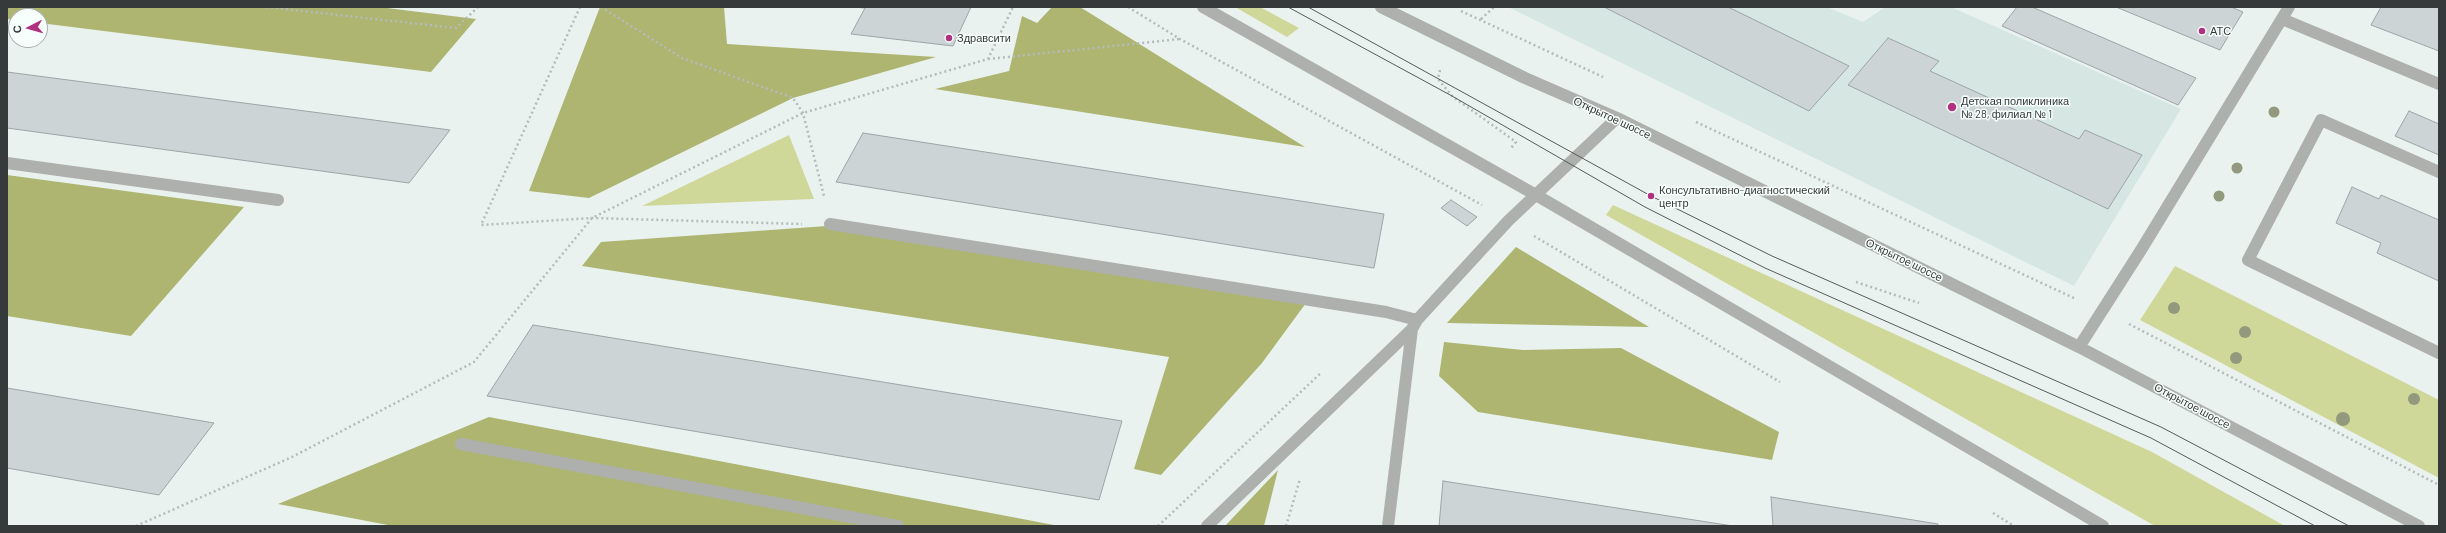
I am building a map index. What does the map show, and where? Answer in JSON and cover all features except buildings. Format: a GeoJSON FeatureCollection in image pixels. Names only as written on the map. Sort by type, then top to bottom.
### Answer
{"type":"FeatureCollection","features":[{"type":"Feature","properties":{"kind":"street"},"geometry":{"type":"LineString","coordinates":[[1203,7],[1536,195],[2104,526]]}},
{"type":"Feature","properties":{"kind":"street","name":"Открытое шоссе"},"geometry":{"type":"LineString","coordinates":[[1381,7],[1525,78],[1617,118],[2079,347],[2419,526]]}},
{"type":"Feature","properties":{"kind":"street"},"geometry":{"type":"LineString","coordinates":[[2079,347],[2100,311],[2141,250],[2288,7]]}},
{"type":"Feature","properties":{"kind":"street"},"geometry":{"type":"LineString","coordinates":[[2282,18],[2439,84]]}},
{"type":"Feature","properties":{"kind":"street"},"geometry":{"type":"LineString","coordinates":[[1207,526],[1415,324],[1508,221],[1617,118]]}},
{"type":"Feature","properties":{"kind":"street"},"geometry":{"type":"LineString","coordinates":[[2439,172],[2321,120],[2248,260],[2439,353]]}},
{"type":"Feature","properties":{"kind":"street"},"geometry":{"type":"LineString","coordinates":[[7,163],[278,200]]}},
{"type":"Feature","properties":{"kind":"street"},"geometry":{"type":"LineString","coordinates":[[830,224],[1378,310],[1415,324]]}},
{"type":"Feature","properties":{"kind":"street"},"geometry":{"type":"LineString","coordinates":[[1388,526],[1415,324]]}},
{"type":"Feature","properties":{"kind":"street"},"geometry":{"type":"LineString","coordinates":[[461,444],[898,526]]}},
{"type":"Feature","properties":{"kind":"path"},"geometry":{"type":"LineString","coordinates":[[266,7],[456,28],[478,7]]}},
{"type":"Feature","properties":{"kind":"path"},"geometry":{"type":"LineString","coordinates":[[580,7],[481,224],[592,218],[830,224],[803,113],[793,98],[682,58],[601,7]]}},
{"type":"Feature","properties":{"kind":"path"},"geometry":{"type":"LineString","coordinates":[[988,59],[1013,7]]}},
{"type":"Feature","properties":{"kind":"path"},"geometry":{"type":"LineString","coordinates":[[1128,7],[1180,39],[1486,207]]}},
{"type":"Feature","properties":{"kind":"path"},"geometry":{"type":"LineString","coordinates":[[1481,19],[1494,7]]}},
{"type":"Feature","properties":{"kind":"path"},"geometry":{"type":"LineString","coordinates":[[1456,9],[1481,19],[1609,80]]}},
{"type":"Feature","properties":{"kind":"path"},"geometry":{"type":"LineString","coordinates":[[136,526],[292,457],[474,362],[592,218],[803,113],[988,59],[1180,39]]}},
{"type":"Feature","properties":{"kind":"path"},"geometry":{"type":"LineString","coordinates":[[1440,67],[1438,78],[1452,96],[1516,142]]}},
{"type":"Feature","properties":{"kind":"path"},"geometry":{"type":"LineString","coordinates":[[1694,121],[2122,320],[2439,485]]}},
{"type":"Feature","properties":{"kind":"path"},"geometry":{"type":"LineString","coordinates":[[1527,232],[1780,382]]}},
{"type":"Feature","properties":{"kind":"path"},"geometry":{"type":"LineString","coordinates":[[1856,282],[1922,304]]}},
{"type":"Feature","properties":{"kind":"path"},"geometry":{"type":"LineString","coordinates":[[1158,526],[1323,370]]}},
{"type":"Feature","properties":{"kind":"path"},"geometry":{"type":"LineString","coordinates":[[1993,513],[2014,526]]}},
{"type":"Feature","properties":{"kind":"shaded area"},"geometry":{"type":"Polygon","coordinates":[[[1508,7],[1827,7],[1863,22],[1885,7],[1951,7],[2181,109],[2074,286],[1508,7]]]}},
{"type":"Feature","properties":{"kind":"green space"},"geometry":{"type":"Polygon","coordinates":[[[7,7],[379,7],[476,19],[431,72],[48,24],[48,8],[8,8],[7,19],[7,7]]]}},
{"type":"Feature","properties":{"kind":"green space"},"geometry":{"type":"Polygon","coordinates":[[[600,7],[724,7],[727,44],[936,57],[793,98],[589,198],[529,191],[600,7]]]}},
{"type":"Feature","properties":{"kind":"green space"},"geometry":{"type":"Polygon","coordinates":[[[1052,7],[1080,7],[1305,147],[935,89],[1009,71],[1022,16],[1037,23],[1052,7]]]}},
{"type":"Feature","properties":{"kind":"green space"},"geometry":{"type":"Polygon","coordinates":[[[1235,7],[1260,7],[1299,28],[1287,37],[1235,7]]]}},
{"type":"Feature","properties":{"kind":"green space"},"geometry":{"type":"Polygon","coordinates":[[[789,135],[814,199],[642,206],[789,135]]]}},
{"type":"Feature","properties":{"kind":"green space"},"geometry":{"type":"Polygon","coordinates":[[[7,175],[244,207],[131,336],[7,316],[7,175]]]}},
{"type":"Feature","properties":{"kind":"green space"},"geometry":{"type":"Polygon","coordinates":[[[1613,205],[2152,452],[2285,526],[2155,526],[1606,215],[1613,205]]]}},
{"type":"Feature","properties":{"kind":"green space"},"geometry":{"type":"Polygon","coordinates":[[[841,225],[1306,303],[1262,363],[1161,475],[1134,469],[1169,357],[582,266],[601,242],[841,225]]]}},
{"type":"Feature","properties":{"kind":"green space"},"geometry":{"type":"Polygon","coordinates":[[[1516,247],[1649,327],[1447,323],[1516,247]]]}},
{"type":"Feature","properties":{"kind":"green space"},"geometry":{"type":"Polygon","coordinates":[[[2175,266],[2439,400],[2439,478],[2140,320],[2175,266]]]}},
{"type":"Feature","properties":{"kind":"green space"},"geometry":{"type":"Polygon","coordinates":[[[1444,342],[1523,350],[1621,348],[1779,432],[1772,460],[1478,412],[1439,376],[1444,342]]]}},
{"type":"Feature","properties":{"kind":"green space"},"geometry":{"type":"Polygon","coordinates":[[[489,417],[1059,526],[393,526],[278,504],[489,417]]]}},
{"type":"Feature","properties":{"kind":"green space"},"geometry":{"type":"Polygon","coordinates":[[[1278,470],[1264,526],[1225,526],[1278,470]]]}},
{"type":"Feature","properties":{"kind":"tram line"},"geometry":{"type":"LineString","coordinates":[[1288,7],[1452,96],[1645,207],[1765,268],[2151,438],[2315,526]]}},
{"type":"Feature","properties":{"kind":"tram line"},"geometry":{"type":"LineString","coordinates":[[1308,7],[1651,196],[1772,256],[2161,427],[2349,526]]}},
{"type":"Feature","properties":{"kind":"place","name":"АТС"},"geometry":{"type":"Point","coordinates":[2202,31]}},
{"type":"Feature","properties":{"kind":"place","name":"Здравсити"},"geometry":{"type":"Point","coordinates":[949,38]}},
{"type":"Feature","properties":{"kind":"place","name":"Детская поликлиника № 28, филиал № 1"},"geometry":{"type":"Point","coordinates":[1952,107]}},
{"type":"Feature","properties":{"kind":"place","name":"Консультативно-диагностический центр"},"geometry":{"type":"Point","coordinates":[1651,196]}}]}
